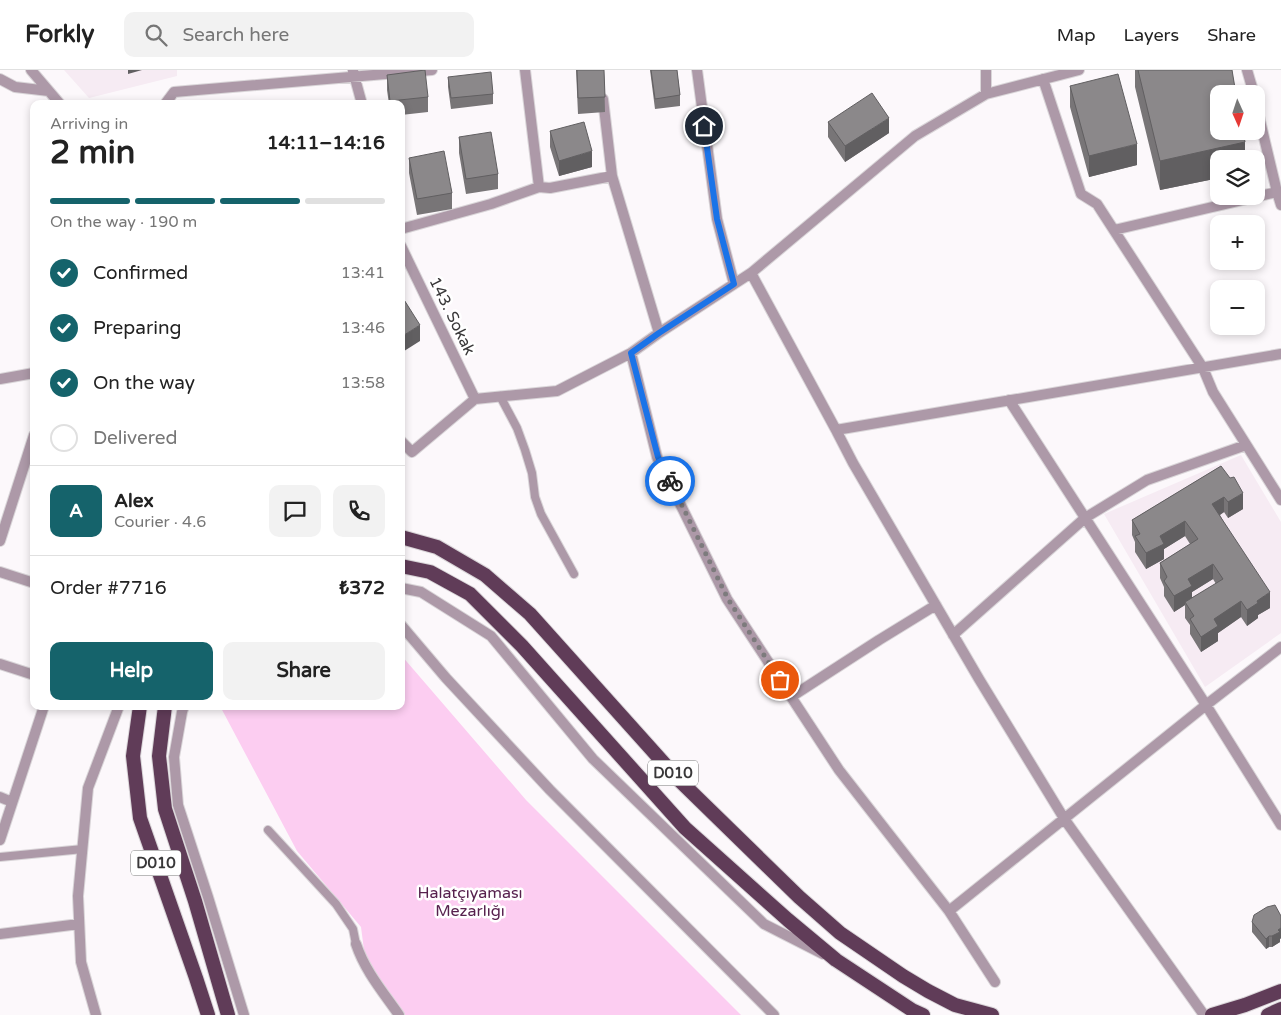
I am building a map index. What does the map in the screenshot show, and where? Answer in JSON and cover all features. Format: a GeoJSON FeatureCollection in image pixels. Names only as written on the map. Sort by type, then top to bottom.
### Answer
{"type":"FeatureCollection","features":[{"type":"Feature","properties":{"kind":"highway","name":"D010"},"geometry":{"type":"LineString","coordinates":[[405,538],[437,546],[477,570],[530,614],[678,778],[799,897],[840,933],[928,991],[955,1005],[992,1015]]}},
{"type":"Feature","properties":{"kind":"highway","name":"D010"},"geometry":{"type":"LineString","coordinates":[[405,567],[430,572],[470,594],[522,646],[685,828],[795,926],[842,964],[912,1010],[923,1015]]}},
{"type":"Feature","properties":{"kind":"highway","name":"D010"},"geometry":{"type":"LineString","coordinates":[[139,710],[133,756],[140,818],[208,1015]]}},
{"type":"Feature","properties":{"kind":"highway","name":"D010"},"geometry":{"type":"LineString","coordinates":[[165,710],[159,756],[165,809],[195,901],[228,1015]]}},
{"type":"Feature","properties":{"kind":"highway"},"geometry":{"type":"LineString","coordinates":[[1212,1015],[1281,991]]}},
{"type":"Feature","properties":{"kind":"highway"},"geometry":{"type":"LineString","coordinates":[[1268,1015],[1281,1009]]}},
{"type":"Feature","properties":{"kind":"street"},"geometry":{"type":"LineString","coordinates":[[168,100],[174,92],[354,73],[432,70]]}},
{"type":"Feature","properties":{"kind":"street"},"geometry":{"type":"LineString","coordinates":[[525,70],[539,187]]}},
{"type":"Feature","properties":{"kind":"street"},"geometry":{"type":"LineString","coordinates":[[697,70],[717,219],[734,284]]}},
{"type":"Feature","properties":{"kind":"street"},"geometry":{"type":"LineString","coordinates":[[986,70],[986,94]]}},
{"type":"Feature","properties":{"kind":"street"},"geometry":{"type":"LineString","coordinates":[[405,445],[412,452],[476,399],[558,391],[631,353],[751,273],[915,136],[986,94],[1079,70]]}},
{"type":"Feature","properties":{"kind":"street"},"geometry":{"type":"LineString","coordinates":[[1248,70],[1252,85]]}},
{"type":"Feature","properties":{"kind":"street"},"geometry":{"type":"LineString","coordinates":[[35,72],[57,100]]}},
{"type":"Feature","properties":{"kind":"street"},"geometry":{"type":"LineString","coordinates":[[354,73],[361,100]]}},
{"type":"Feature","properties":{"kind":"street"},"geometry":{"type":"LineString","coordinates":[[1043,78],[1081,194],[1097,204],[1114,230],[1203,368],[1213,392],[1281,500]]}},
{"type":"Feature","properties":{"kind":"street"},"geometry":{"type":"LineString","coordinates":[[0,79],[15,86],[49,90]]}},
{"type":"Feature","properties":{"kind":"street"},"geometry":{"type":"LineString","coordinates":[[602,89],[612,176],[659,333]]}},
{"type":"Feature","properties":{"kind":"street"},"geometry":{"type":"LineString","coordinates":[[1264,140],[1276,192],[1281,205]]}},
{"type":"Feature","properties":{"kind":"street"},"geometry":{"type":"LineString","coordinates":[[405,228],[491,204],[539,187],[550,188],[612,176]]}},
{"type":"Feature","properties":{"kind":"street"},"geometry":{"type":"LineString","coordinates":[[1114,230],[1276,192]]}},
{"type":"Feature","properties":{"kind":"street","name":"143. Sokak"},"geometry":{"type":"LineString","coordinates":[[405,254],[476,399]]}},
{"type":"Feature","properties":{"kind":"street"},"geometry":{"type":"LineString","coordinates":[[751,273],[853,463],[1064,820],[1204,1015]]}},
{"type":"Feature","properties":{"kind":"street"},"geometry":{"type":"LineString","coordinates":[[631,353],[658,457],[728,599],[839,770],[949,911],[995,982]]}},
{"type":"Feature","properties":{"kind":"street"},"geometry":{"type":"LineString","coordinates":[[836,430],[1281,354]]}},
{"type":"Feature","properties":{"kind":"street"},"geometry":{"type":"LineString","coordinates":[[0,379],[30,374]]}},
{"type":"Feature","properties":{"kind":"street"},"geometry":{"type":"LineString","coordinates":[[1009,400],[1281,825]]}},
{"type":"Feature","properties":{"kind":"street"},"geometry":{"type":"LineString","coordinates":[[953,635],[1085,518],[1147,480],[1246,445]]}},
{"type":"Feature","properties":{"kind":"street"},"geometry":{"type":"LineString","coordinates":[[0,541],[3,523],[30,446]]}},
{"type":"Feature","properties":{"kind":"street"},"geometry":{"type":"LineString","coordinates":[[0,572],[30,582]]}},
{"type":"Feature","properties":{"kind":"street"},"geometry":{"type":"LineString","coordinates":[[405,589],[421,592],[491,636],[593,759],[764,924],[842,964]]}},
{"type":"Feature","properties":{"kind":"street"},"geometry":{"type":"LineString","coordinates":[[791,697],[936,605]]}},
{"type":"Feature","properties":{"kind":"street"},"geometry":{"type":"LineString","coordinates":[[405,630],[446,678],[550,790],[774,1015]]}},
{"type":"Feature","properties":{"kind":"street"},"geometry":{"type":"LineString","coordinates":[[949,911],[1281,647]]}},
{"type":"Feature","properties":{"kind":"street"},"geometry":{"type":"LineString","coordinates":[[0,664],[30,674]]}},
{"type":"Feature","properties":{"kind":"street"},"geometry":{"type":"LineString","coordinates":[[0,840],[43,710]]}},
{"type":"Feature","properties":{"kind":"street"},"geometry":{"type":"LineString","coordinates":[[96,1015],[81,962],[78,896],[88,788],[117,710]]}},
{"type":"Feature","properties":{"kind":"street"},"geometry":{"type":"LineString","coordinates":[[183,710],[174,757],[178,805],[244,1015]]}},
{"type":"Feature","properties":{"kind":"street"},"geometry":{"type":"LineString","coordinates":[[0,797],[12,802]]}},
{"type":"Feature","properties":{"kind":"street"},"geometry":{"type":"LineString","coordinates":[[0,934],[79,924]]}},
{"type":"Feature","properties":{"kind":"street"},"geometry":{"type":"LineString","coordinates":[[356,944],[366,968],[399,1015]]}},
{"type":"Feature","properties":{"kind":"lane"},"geometry":{"type":"LineString","coordinates":[[500,396],[517,428],[525,450],[532,473],[535,497],[541,514],[574,574]]}},
{"type":"Feature","properties":{"kind":"lane"},"geometry":{"type":"LineString","coordinates":[[268,830],[336,904],[353,929],[356,944]]}},
{"type":"Feature","properties":{"kind":"lane"},"geometry":{"type":"LineString","coordinates":[[0,857],[82,849]]}},
{"type":"Feature","properties":{"kind":"shaded area"},"geometry":{"type":"Polygon","coordinates":[[[64,70],[177,70],[177,76],[89,98],[64,70]]]}},
{"type":"Feature","properties":{"kind":"shaded area"},"geometry":{"type":"Polygon","coordinates":[[[1241,455],[1281,522],[1281,633],[1205,687],[1104,514],[1241,455]]]}},
{"type":"Feature","properties":{"kind":"green space","name":"Halatçıyaması Mezarlığı"},"geometry":{"type":"Polygon","coordinates":[[[405,660],[526,800],[741,1015],[405,1015],[365,958],[361,927],[297,851],[222,710],[405,710],[405,660]]]}},
{"type":"Feature","properties":{"kind":"building"},"geometry":{"type":"Polygon","coordinates":[[[425,70],[428,97],[390,100],[387,75],[425,70]]]}},
{"type":"Feature","properties":{"kind":"building"},"geometry":{"type":"Polygon","coordinates":[[[577,70],[604,70],[605,97],[578,98],[577,70]]]}},
{"type":"Feature","properties":{"kind":"building"},"geometry":{"type":"Polygon","coordinates":[[[651,70],[677,70],[680,95],[655,99],[651,70]]]}},
{"type":"Feature","properties":{"kind":"building"},"geometry":{"type":"Polygon","coordinates":[[[1138,70],[1232,70],[1234,85],[1210,85],[1210,140],[1245,140],[1245,142],[1160,161],[1138,70]]]}},
{"type":"Feature","properties":{"kind":"building"},"geometry":{"type":"Polygon","coordinates":[[[491,72],[493,94],[451,98],[448,77],[491,72]]]}},
{"type":"Feature","properties":{"kind":"building"},"geometry":{"type":"Polygon","coordinates":[[[1118,74],[1137,144],[1089,156],[1070,86],[1118,74]]]}},
{"type":"Feature","properties":{"kind":"building"},"geometry":{"type":"Polygon","coordinates":[[[872,93],[889,118],[845,146],[828,122],[872,93]]]}},
{"type":"Feature","properties":{"kind":"building"},"geometry":{"type":"Polygon","coordinates":[[[584,122],[592,151],[559,161],[550,131],[584,122]]]}},
{"type":"Feature","properties":{"kind":"building"},"geometry":{"type":"Polygon","coordinates":[[[491,132],[498,174],[466,179],[459,137],[491,132]]]}},
{"type":"Feature","properties":{"kind":"building"},"geometry":{"type":"Polygon","coordinates":[[[444,151],[452,193],[417,199],[409,158],[444,151]]]}},
{"type":"Feature","properties":{"kind":"building"},"geometry":{"type":"Polygon","coordinates":[[[405,301],[420,325],[405,334],[405,301]]]}},
{"type":"Feature","properties":{"kind":"building"},"geometry":{"type":"Polygon","coordinates":[[[1221,466],[1230,478],[1234,477],[1243,493],[1228,502],[1224,497],[1212,504],[1270,592],[1247,610],[1241,601],[1214,619],[1218,626],[1201,637],[1190,619],[1194,616],[1185,602],[1223,579],[1213,564],[1188,579],[1192,586],[1174,596],[1164,581],[1167,577],[1160,563],[1198,539],[1185,521],[1160,536],[1164,544],[1146,553],[1135,536],[1140,534],[1132,520],[1221,466]]]}},
{"type":"Feature","properties":{"kind":"building"},"geometry":{"type":"Polygon","coordinates":[[[1275,905],[1281,916],[1281,928],[1278,930],[1280,932],[1266,939],[1252,922],[1254,915],[1267,907],[1275,905]]]}},
{"type":"Feature","properties":{"kind":"way so far"},"geometry":{"type":"LineString","coordinates":[[670,481],[728,599],[780,680]]}},
{"type":"Feature","properties":{"kind":"route"},"geometry":{"type":"LineString","coordinates":[[670,481],[658,457],[631,353],[734,284],[717,219],[704,126]]}}]}
